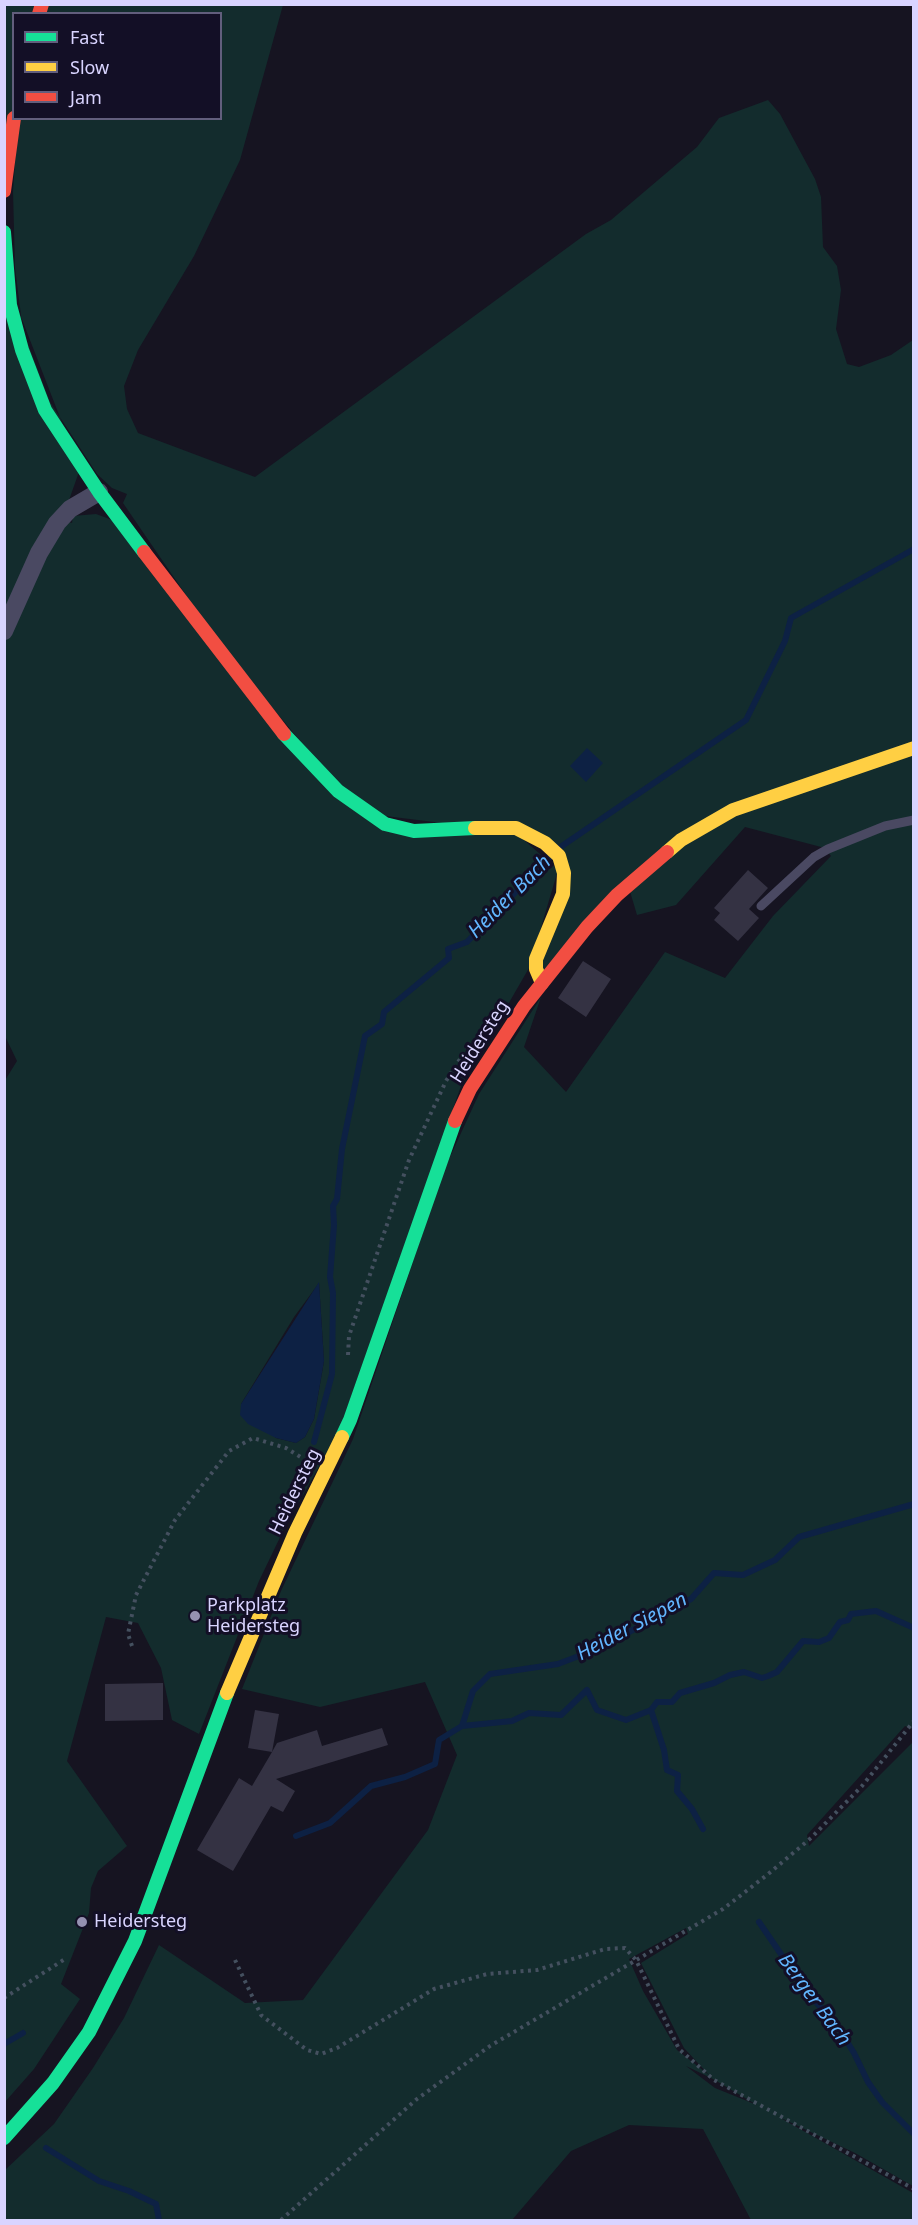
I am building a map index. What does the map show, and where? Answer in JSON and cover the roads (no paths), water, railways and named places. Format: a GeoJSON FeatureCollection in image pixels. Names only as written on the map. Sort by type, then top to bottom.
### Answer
{"type":"FeatureCollection","features":[{"type":"Feature","properties":{"kind":"main road"},"geometry":{"type":"LineString","coordinates":[[4,191],[14,120]]}},
{"type":"Feature","properties":{"kind":"main road"},"geometry":{"type":"LineString","coordinates":[[4,232],[10,305],[33,382],[61,437],[99,492],[284,735],[338,791],[375,819],[396,828],[414,831],[511,828],[527,832],[555,851],[563,868],[564,885],[561,900],[536,959],[536,969],[542,983]]}},
{"type":"Feature","properties":{"kind":"main road","name":"Heidersteg"},"geometry":{"type":"LineString","coordinates":[[4,2138],[29,2112],[72,2056],[120,1973],[143,1923],[240,1657],[285,1554],[358,1399],[452,1127],[470,1089],[497,1045],[542,983],[617,895],[681,840],[715,819],[914,748]]}},
{"type":"Feature","properties":{"kind":"street"},"geometry":{"type":"LineString","coordinates":[[4,631],[39,553],[57,523],[70,509],[99,492]]}},
{"type":"Feature","properties":{"kind":"lane"},"geometry":{"type":"LineString","coordinates":[[761,906],[814,857],[828,849],[885,826],[914,820]]}},
{"type":"Feature","properties":{"kind":"water"},"geometry":{"type":"Polygon","coordinates":[[[587,748],[603,763],[586,782],[570,766],[587,748]]]}},
{"type":"Feature","properties":{"kind":"water"},"geometry":{"type":"Polygon","coordinates":[[[319,1282],[324,1361],[314,1419],[305,1437],[296,1443],[276,1438],[248,1424],[240,1415],[241,1404],[319,1282]]]}},
{"type":"Feature","properties":{"kind":"waterway","name":"Heider Bach"},"geometry":{"type":"LineString","coordinates":[[559,848],[746,720],[785,641],[791,618],[914,549]]}},
{"type":"Feature","properties":{"kind":"waterway","name":"Heider Bach"},"geometry":{"type":"LineString","coordinates":[[314,1442],[332,1374],[333,1293],[330,1277],[334,1225],[333,1206],[337,1199],[342,1149],[365,1036],[382,1024],[384,1012],[449,958],[448,949],[467,942],[550,857]]}},
{"type":"Feature","properties":{"kind":"waterway","name":"Heider Siepen"},"geometry":{"type":"LineString","coordinates":[[296,1836],[330,1823],[371,1786],[405,1777],[435,1764],[439,1740],[462,1726],[473,1691],[490,1674],[558,1664],[597,1649],[691,1599],[714,1573],[743,1575],[775,1560],[799,1537],[914,1504]]}},
{"type":"Feature","properties":{"kind":"waterway"},"geometry":{"type":"LineString","coordinates":[[651,1710],[657,1702],[672,1702],[680,1693],[714,1683],[730,1675],[744,1672],[762,1678],[777,1672],[803,1641],[819,1642],[829,1638],[840,1622],[848,1620],[851,1614],[876,1611],[914,1628]]}},
{"type":"Feature","properties":{"kind":"waterway","name":"Berger Bach"},"geometry":{"type":"LineString","coordinates":[[462,1726],[512,1721],[529,1713],[561,1715],[587,1690],[597,1710],[626,1720],[651,1710],[664,1750],[667,1770],[678,1775],[677,1791],[692,1809],[703,1829]]}},
{"type":"Feature","properties":{"kind":"waterway","name":"Berger Bach"},"geometry":{"type":"LineString","coordinates":[[759,1922],[809,1995],[835,2022],[868,2082],[882,2102],[914,2134]]}},
{"type":"Feature","properties":{"kind":"waterway","name":"Heider Bach"},"geometry":{"type":"LineString","coordinates":[[4,2044],[23,2033]]}},
{"type":"Feature","properties":{"kind":"waterway"},"geometry":{"type":"LineString","coordinates":[[46,2148],[99,2181],[129,2191],[156,2204],[159,2220]]}},
{"type":"Feature","properties":{"kind":"place","name":"Parkplatz Heidersteg"},"geometry":{"type":"Point","coordinates":[195,1616]}},
{"type":"Feature","properties":{"kind":"place","name":"Heidersteg"},"geometry":{"type":"Point","coordinates":[82,1922]}}]}
